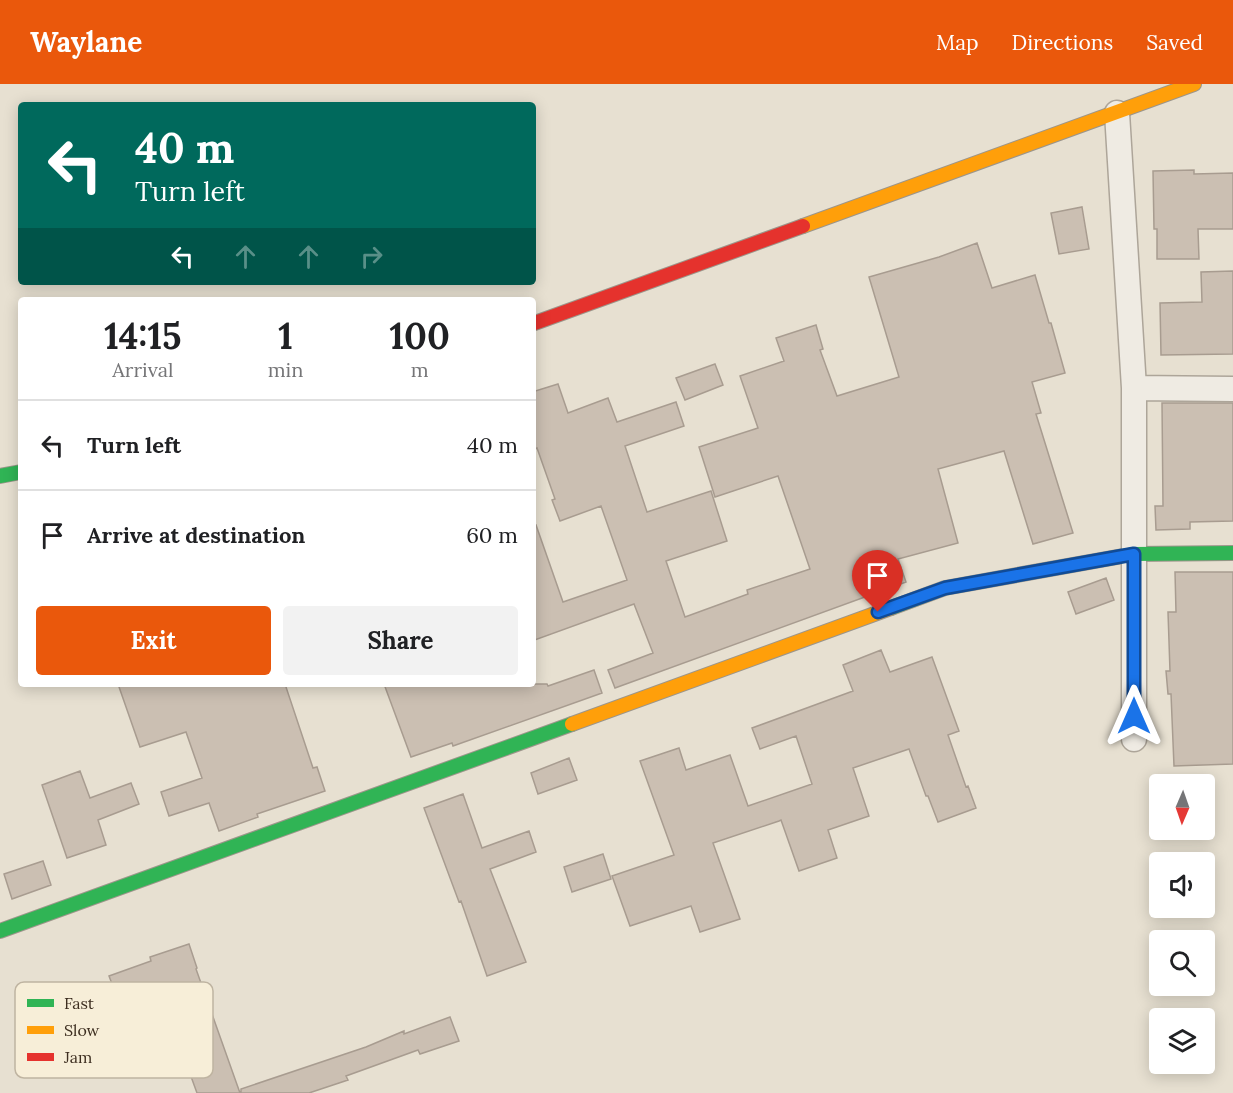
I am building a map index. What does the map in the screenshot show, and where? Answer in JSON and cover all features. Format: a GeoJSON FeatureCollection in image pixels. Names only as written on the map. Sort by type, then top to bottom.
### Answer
{"type":"FeatureCollection","features":[{"type":"Feature","properties":{"kind":"street"},"geometry":{"type":"LineString","coordinates":[[536,323],[1194,84]]}},
{"type":"Feature","properties":{"kind":"street"},"geometry":{"type":"LineString","coordinates":[[1117,113],[1134,388],[1134,739]]}},
{"type":"Feature","properties":{"kind":"street"},"geometry":{"type":"LineString","coordinates":[[1134,388],[1233,389]]}},
{"type":"Feature","properties":{"kind":"street"},"geometry":{"type":"LineString","coordinates":[[0,476],[18,473]]}},
{"type":"Feature","properties":{"kind":"street"},"geometry":{"type":"LineString","coordinates":[[0,931],[945,588],[1134,554],[1233,553]]}},
{"type":"Feature","properties":{"kind":"building"},"geometry":{"type":"Polygon","coordinates":[[[1194,170],[1194,174],[1233,173],[1233,229],[1198,229],[1199,259],[1157,259],[1153,171],[1194,170]]]}},
{"type":"Feature","properties":{"kind":"building"},"geometry":{"type":"Polygon","coordinates":[[[1082,207],[1089,249],[1059,254],[1051,213],[1082,207]]]}},
{"type":"Feature","properties":{"kind":"building"},"geometry":{"type":"Polygon","coordinates":[[[977,243],[992,288],[1035,275],[1065,373],[1032,382],[1041,413],[1036,414],[1073,533],[1033,544],[1004,451],[938,469],[958,543],[898,559],[906,582],[615,688],[608,670],[653,653],[634,604],[536,640],[536,525],[563,602],[627,580],[601,506],[560,521],[552,500],[555,499],[536,448],[536,391],[558,384],[568,413],[608,398],[617,422],[676,402],[684,426],[625,446],[647,512],[711,491],[727,541],[666,561],[685,617],[748,594],[747,590],[810,569],[778,476],[715,497],[699,447],[758,428],[740,376],[784,361],[776,338],[816,325],[823,349],[820,350],[837,396],[899,377],[869,277],[939,257],[977,243]]]}},
{"type":"Feature","properties":{"kind":"building"},"geometry":{"type":"Polygon","coordinates":[[[1233,271],[1233,354],[1161,355],[1160,303],[1202,302],[1201,272],[1233,271]]]}},
{"type":"Feature","properties":{"kind":"building"},"geometry":{"type":"Polygon","coordinates":[[[715,364],[723,385],[685,400],[676,378],[715,364]]]}},
{"type":"Feature","properties":{"kind":"building"},"geometry":{"type":"Polygon","coordinates":[[[1162,403],[1233,403],[1233,521],[1190,522],[1190,529],[1156,530],[1155,506],[1163,506],[1162,403]]]}},
{"type":"Feature","properties":{"kind":"building"},"geometry":{"type":"Polygon","coordinates":[[[1175,572],[1233,572],[1233,764],[1174,766],[1171,694],[1168,694],[1166,671],[1170,671],[1168,612],[1176,612],[1175,572]]]}},
{"type":"Feature","properties":{"kind":"building"},"geometry":{"type":"Polygon","coordinates":[[[1106,578],[1114,600],[1076,614],[1068,592],[1106,578]]]}},
{"type":"Feature","properties":{"kind":"building"},"geometry":{"type":"Polygon","coordinates":[[[881,650],[890,672],[932,657],[959,731],[948,735],[966,787],[968,786],[976,808],[938,822],[909,749],[853,768],[869,816],[828,830],[837,858],[799,871],[781,820],[713,843],[740,919],[700,932],[691,906],[630,926],[612,876],[674,855],[640,761],[679,748],[686,770],[730,755],[748,806],[812,784],[796,736],[760,749],[752,728],[853,691],[843,665],[881,650]]]}},
{"type":"Feature","properties":{"kind":"building"},"geometry":{"type":"Polygon","coordinates":[[[594,670],[602,693],[453,746],[452,743],[411,757],[385,687],[536,687],[536,684],[547,684],[548,686],[594,670]]]}},
{"type":"Feature","properties":{"kind":"building"},"geometry":{"type":"Polygon","coordinates":[[[119,687],[286,687],[313,768],[317,767],[325,791],[257,814],[258,817],[219,831],[209,803],[169,816],[161,792],[202,778],[186,732],[140,747],[119,687]]]}},
{"type":"Feature","properties":{"kind":"building"},"geometry":{"type":"Polygon","coordinates":[[[569,758],[577,780],[538,794],[531,773],[569,758]]]}},
{"type":"Feature","properties":{"kind":"building"},"geometry":{"type":"Polygon","coordinates":[[[80,771],[90,798],[131,783],[139,804],[98,820],[106,845],[67,858],[42,785],[80,771]]]}},
{"type":"Feature","properties":{"kind":"building"},"geometry":{"type":"Polygon","coordinates":[[[463,794],[482,848],[529,831],[536,852],[490,869],[526,962],[487,976],[461,901],[459,902],[424,808],[463,794]]]}},
{"type":"Feature","properties":{"kind":"building"},"geometry":{"type":"Polygon","coordinates":[[[603,854],[611,879],[572,892],[564,867],[603,854]]]}},
{"type":"Feature","properties":{"kind":"building"},"geometry":{"type":"Polygon","coordinates":[[[43,861],[51,885],[12,899],[4,874],[43,861]]]}},
{"type":"Feature","properties":{"kind":"building"},"geometry":{"type":"Polygon","coordinates":[[[189,944],[201,982],[111,982],[109,976],[151,961],[150,957],[189,944]]]}},
{"type":"Feature","properties":{"kind":"building"},"geometry":{"type":"Polygon","coordinates":[[[213,1017],[240,1093],[197,1093],[192,1078],[213,1078],[213,1017]]]}},
{"type":"Feature","properties":{"kind":"building"},"geometry":{"type":"Polygon","coordinates":[[[450,1017],[459,1041],[420,1054],[418,1050],[346,1076],[348,1080],[309,1093],[241,1093],[241,1089],[450,1017]]]}},
{"type":"Feature","properties":{"kind":"traffic: fast"},"geometry":{"type":"LineString","coordinates":[[0,476],[18,473]]}},
{"type":"Feature","properties":{"kind":"traffic: fast"},"geometry":{"type":"LineString","coordinates":[[891,608],[945,588],[1134,554],[1233,553]]}},
{"type":"Feature","properties":{"kind":"traffic: fast"},"geometry":{"type":"LineString","coordinates":[[0,931],[572,724]]}},
{"type":"Feature","properties":{"kind":"traffic: slow"},"geometry":{"type":"LineString","coordinates":[[803,226],[1194,84]]}},
{"type":"Feature","properties":{"kind":"traffic: slow"},"geometry":{"type":"LineString","coordinates":[[572,724],[891,608]]}},
{"type":"Feature","properties":{"kind":"traffic: jam"},"geometry":{"type":"LineString","coordinates":[[536,323],[803,226]]}},
{"type":"Feature","properties":{"kind":"route"},"geometry":{"type":"LineString","coordinates":[[878,612],[945,588],[1134,554],[1134,716]]}}]}
